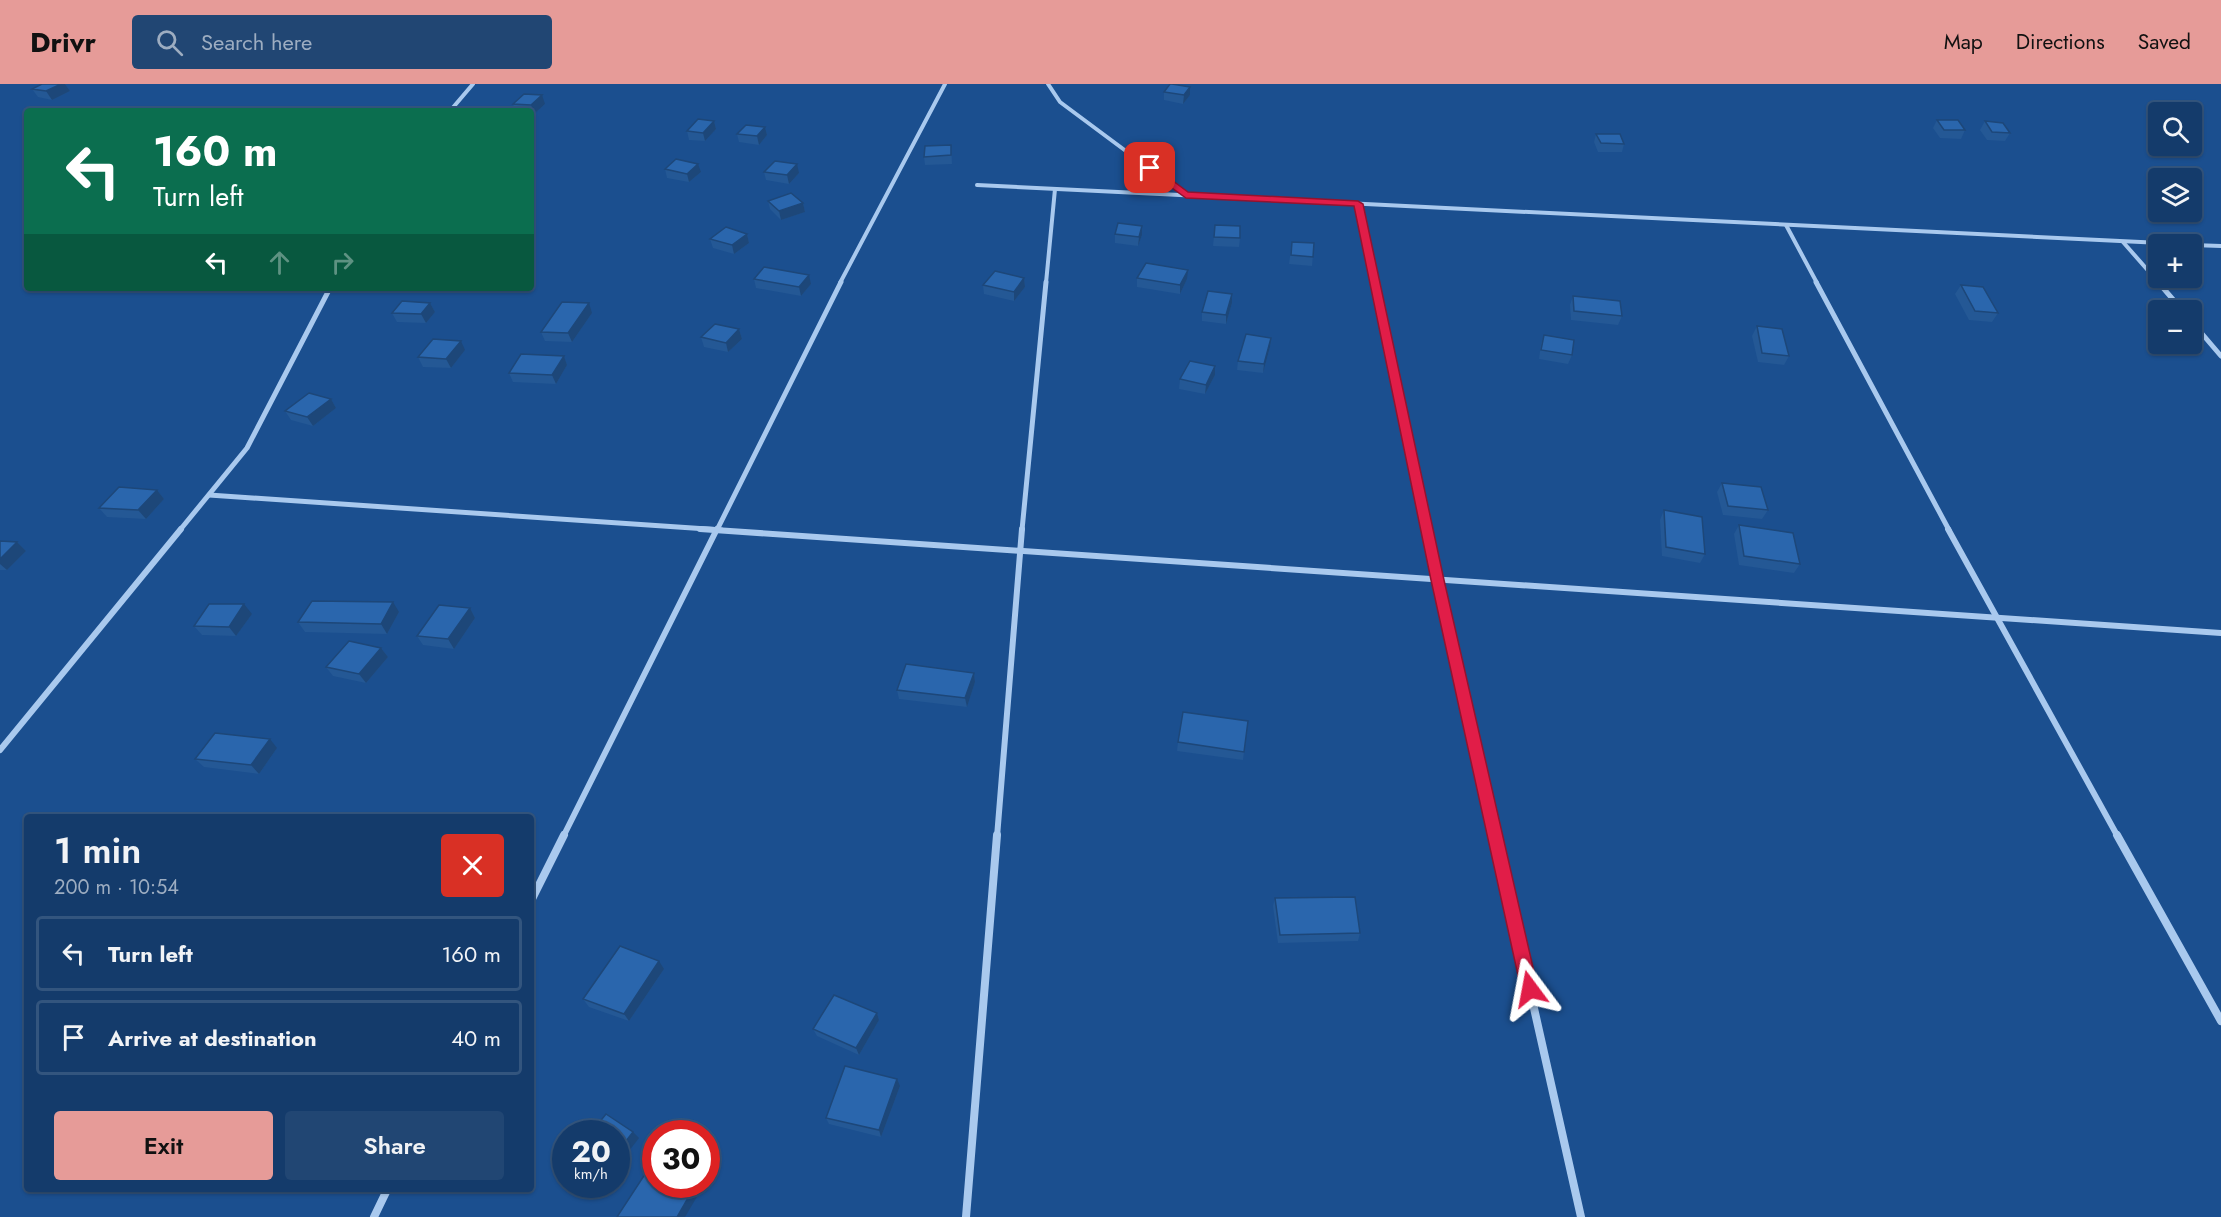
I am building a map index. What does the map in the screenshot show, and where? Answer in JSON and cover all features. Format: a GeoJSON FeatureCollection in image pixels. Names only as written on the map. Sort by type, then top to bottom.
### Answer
{"type":"FeatureCollection","features":[{"type":"Feature","properties":{"kind":"street"},"geometry":{"type":"LineString","coordinates":[[453,108],[473,84]]}},
{"type":"Feature","properties":{"kind":"street"},"geometry":{"type":"LineString","coordinates":[[534,895],[716,530],[945,84]]}},
{"type":"Feature","properties":{"kind":"street"},"geometry":{"type":"LineString","coordinates":[[1048,84],[1060,102],[1186,195]]}},
{"type":"Feature","properties":{"kind":"street"},"geometry":{"type":"LineString","coordinates":[[977,184],[2148,243]]}},
{"type":"Feature","properties":{"kind":"street"},"geometry":{"type":"LineString","coordinates":[[966,1217],[1020,551],[1055,189]]}},
{"type":"Feature","properties":{"kind":"street"},"geometry":{"type":"LineString","coordinates":[[1358,204],[1438,580],[1581,1217]]}},
{"type":"Feature","properties":{"kind":"street"},"geometry":{"type":"LineString","coordinates":[[1786,225],[1996,618],[2221,1021]]}},
{"type":"Feature","properties":{"kind":"street"},"geometry":{"type":"LineString","coordinates":[[2123,242],[2173,300]]}},
{"type":"Feature","properties":{"kind":"street"},"geometry":{"type":"LineString","coordinates":[[2202,245],[2221,246]]}},
{"type":"Feature","properties":{"kind":"street"},"geometry":{"type":"LineString","coordinates":[[0,750],[247,448],[328,291]]}},
{"type":"Feature","properties":{"kind":"street"},"geometry":{"type":"LineString","coordinates":[[2202,334],[2221,356]]}},
{"type":"Feature","properties":{"kind":"street"},"geometry":{"type":"LineString","coordinates":[[209,495],[2221,633]]}},
{"type":"Feature","properties":{"kind":"street"},"geometry":{"type":"LineString","coordinates":[[374,1217],[386,1192]]}},
{"type":"Feature","properties":{"kind":"building"},"geometry":{"type":"Polygon","coordinates":[[[42,84],[61,84],[46,91],[32,89],[42,84]]]}},
{"type":"Feature","properties":{"kind":"building"},"geometry":{"type":"Polygon","coordinates":[[[1170,84],[1190,87],[1184,95],[1164,92],[1170,84]]]}},
{"type":"Feature","properties":{"kind":"building"},"geometry":{"type":"Polygon","coordinates":[[[524,94],[542,95],[531,105],[513,104],[524,94]]]}},
{"type":"Feature","properties":{"kind":"building"},"geometry":{"type":"Polygon","coordinates":[[[698,119],[714,121],[703,133],[687,131],[698,119]]]}},
{"type":"Feature","properties":{"kind":"building"},"geometry":{"type":"Polygon","coordinates":[[[1937,120],[1958,120],[1965,130],[1944,130],[1937,120]]]}},
{"type":"Feature","properties":{"kind":"building"},"geometry":{"type":"Polygon","coordinates":[[[1985,121],[2003,123],[2010,133],[1992,132],[1985,121]]]}},
{"type":"Feature","properties":{"kind":"building"},"geometry":{"type":"Polygon","coordinates":[[[746,125],[765,127],[757,136],[737,134],[746,125]]]}},
{"type":"Feature","properties":{"kind":"building"},"geometry":{"type":"Polygon","coordinates":[[[1596,134],[1620,134],[1624,144],[1601,143],[1596,134]]]}},
{"type":"Feature","properties":{"kind":"building"},"geometry":{"type":"Polygon","coordinates":[[[951,145],[951,155],[924,157],[925,146],[951,145]]]}},
{"type":"Feature","properties":{"kind":"building"},"geometry":{"type":"Polygon","coordinates":[[[676,159],[698,164],[687,174],[665,169],[676,159]]]}},
{"type":"Feature","properties":{"kind":"building"},"geometry":{"type":"Polygon","coordinates":[[[775,161],[797,164],[787,175],[764,172],[775,161]]]}},
{"type":"Feature","properties":{"kind":"building"},"geometry":{"type":"Polygon","coordinates":[[[791,193],[803,203],[779,211],[768,201],[791,193]]]}},
{"type":"Feature","properties":{"kind":"building"},"geometry":{"type":"Polygon","coordinates":[[[1118,223],[1142,226],[1139,237],[1115,234],[1118,223]]]}},
{"type":"Feature","properties":{"kind":"building"},"geometry":{"type":"Polygon","coordinates":[[[1215,225],[1240,226],[1240,238],[1214,237],[1215,225]]]}},
{"type":"Feature","properties":{"kind":"building"},"geometry":{"type":"Polygon","coordinates":[[[726,227],[747,234],[732,245],[710,239],[726,227]]]}},
{"type":"Feature","properties":{"kind":"building"},"geometry":{"type":"Polygon","coordinates":[[[1292,242],[1314,243],[1313,257],[1291,255],[1292,242]]]}},
{"type":"Feature","properties":{"kind":"building"},"geometry":{"type":"Polygon","coordinates":[[[1146,263],[1188,270],[1180,285],[1137,278],[1146,263]]]}},
{"type":"Feature","properties":{"kind":"building"},"geometry":{"type":"Polygon","coordinates":[[[764,267],[809,275],[799,287],[754,279],[764,267]]]}},
{"type":"Feature","properties":{"kind":"building"},"geometry":{"type":"Polygon","coordinates":[[[995,271],[1024,278],[1014,292],[983,285],[995,271]]]}},
{"type":"Feature","properties":{"kind":"building"},"geometry":{"type":"Polygon","coordinates":[[[1961,285],[1983,287],[1998,313],[1975,311],[1961,285]]]}},
{"type":"Feature","properties":{"kind":"building"},"geometry":{"type":"Polygon","coordinates":[[[1208,291],[1232,294],[1226,315],[1202,312],[1208,291]]]}},
{"type":"Feature","properties":{"kind":"building"},"geometry":{"type":"Polygon","coordinates":[[[1573,296],[1620,301],[1622,316],[1574,311],[1573,296]]]}},
{"type":"Feature","properties":{"kind":"building"},"geometry":{"type":"Polygon","coordinates":[[[402,301],[430,303],[421,314],[392,313],[402,301]]]}},
{"type":"Feature","properties":{"kind":"building"},"geometry":{"type":"Polygon","coordinates":[[[562,302],[589,303],[568,333],[541,332],[562,302]]]}},
{"type":"Feature","properties":{"kind":"building"},"geometry":{"type":"Polygon","coordinates":[[[715,324],[739,329],[726,343],[701,337],[715,324]]]}},
{"type":"Feature","properties":{"kind":"building"},"geometry":{"type":"Polygon","coordinates":[[[1757,326],[1782,329],[1789,356],[1762,353],[1757,326]]]}},
{"type":"Feature","properties":{"kind":"building"},"geometry":{"type":"Polygon","coordinates":[[[1246,334],[1271,338],[1264,364],[1238,361],[1246,334]]]}},
{"type":"Feature","properties":{"kind":"building"},"geometry":{"type":"Polygon","coordinates":[[[1544,335],[1574,340],[1572,355],[1541,350],[1544,335]]]}},
{"type":"Feature","properties":{"kind":"building"},"geometry":{"type":"Polygon","coordinates":[[[433,339],[461,341],[446,359],[418,357],[433,339]]]}},
{"type":"Feature","properties":{"kind":"building"},"geometry":{"type":"Polygon","coordinates":[[[521,354],[564,356],[552,375],[509,373],[521,354]]]}},
{"type":"Feature","properties":{"kind":"building"},"geometry":{"type":"Polygon","coordinates":[[[1190,361],[1215,366],[1206,385],[1180,379],[1190,361]]]}},
{"type":"Feature","properties":{"kind":"building"},"geometry":{"type":"Polygon","coordinates":[[[309,393],[331,399],[307,417],[285,411],[309,393]]]}},
{"type":"Feature","properties":{"kind":"building"},"geometry":{"type":"Polygon","coordinates":[[[1722,483],[1761,487],[1768,510],[1728,506],[1722,483]]]}},
{"type":"Feature","properties":{"kind":"building"},"geometry":{"type":"Polygon","coordinates":[[[119,487],[157,490],[138,510],[99,508],[119,487]]]}},
{"type":"Feature","properties":{"kind":"building"},"geometry":{"type":"Polygon","coordinates":[[[1664,510],[1702,517],[1705,554],[1666,547],[1664,510]]]}},
{"type":"Feature","properties":{"kind":"building"},"geometry":{"type":"Polygon","coordinates":[[[1739,525],[1793,533],[1800,564],[1744,556],[1739,525]]]}},
{"type":"Feature","properties":{"kind":"building"},"geometry":{"type":"Polygon","coordinates":[[[0,541],[17,542],[0,559],[0,541]]]}},
{"type":"Feature","properties":{"kind":"building"},"geometry":{"type":"Polygon","coordinates":[[[312,601],[393,602],[381,624],[298,622],[312,601]]]}},
{"type":"Feature","properties":{"kind":"building"},"geometry":{"type":"Polygon","coordinates":[[[209,604],[244,604],[229,627],[194,626],[209,604]]]}},
{"type":"Feature","properties":{"kind":"building"},"geometry":{"type":"Polygon","coordinates":[[[439,605],[470,608],[448,639],[417,636],[439,605]]]}},
{"type":"Feature","properties":{"kind":"building"},"geometry":{"type":"Polygon","coordinates":[[[349,641],[381,648],[359,674],[326,667],[349,641]]]}},
{"type":"Feature","properties":{"kind":"building"},"geometry":{"type":"Polygon","coordinates":[[[906,664],[974,673],[965,698],[897,690],[906,664]]]}},
{"type":"Feature","properties":{"kind":"building"},"geometry":{"type":"Polygon","coordinates":[[[1183,712],[1248,721],[1244,752],[1178,742],[1183,712]]]}},
{"type":"Feature","properties":{"kind":"building"},"geometry":{"type":"Polygon","coordinates":[[[215,733],[270,739],[251,765],[195,759],[215,733]]]}},
{"type":"Feature","properties":{"kind":"building"},"geometry":{"type":"Polygon","coordinates":[[[1355,897],[1360,933],[1280,935],[1275,898],[1355,897]]]}},
{"type":"Feature","properties":{"kind":"building"},"geometry":{"type":"Polygon","coordinates":[[[620,946],[659,961],[624,1014],[583,999],[620,946]]]}},
{"type":"Feature","properties":{"kind":"building"},"geometry":{"type":"Polygon","coordinates":[[[834,995],[877,1013],[856,1048],[813,1029],[834,995]]]}},
{"type":"Feature","properties":{"kind":"building"},"geometry":{"type":"Polygon","coordinates":[[[845,1066],[897,1079],[879,1130],[826,1118],[845,1066]]]}},
{"type":"Feature","properties":{"kind":"building"},"geometry":{"type":"Polygon","coordinates":[[[606,1114],[615,1120],[601,1120],[606,1114]]]}},
{"type":"Feature","properties":{"kind":"building"},"geometry":{"type":"Polygon","coordinates":[[[642,1179],[642,1198],[688,1198],[677,1217],[617,1217],[642,1179]]]}},
{"type":"Feature","properties":{"kind":"route"},"geometry":{"type":"LineString","coordinates":[[1150,168],[1186,195],[1358,204],[1438,580],[1530,989]]}}]}
